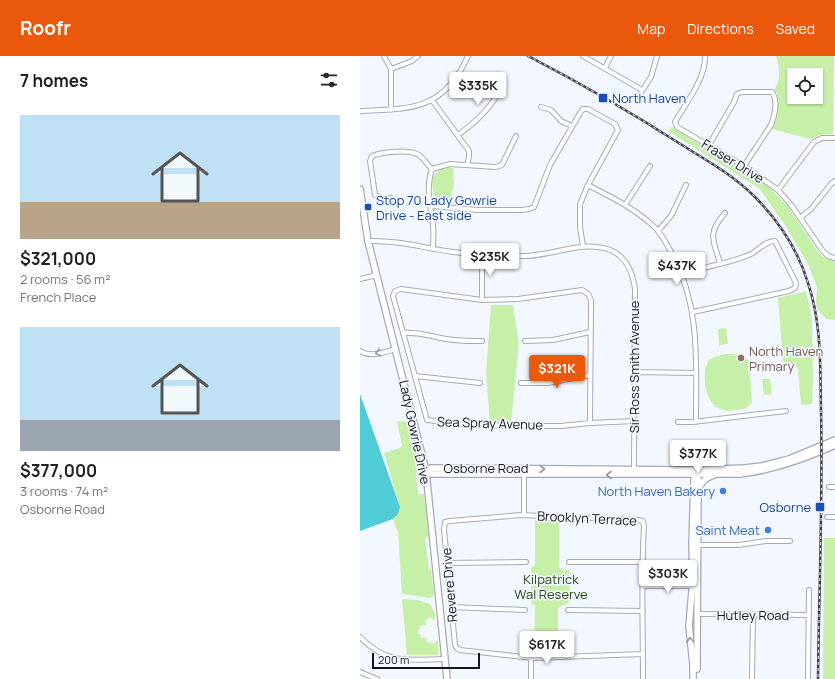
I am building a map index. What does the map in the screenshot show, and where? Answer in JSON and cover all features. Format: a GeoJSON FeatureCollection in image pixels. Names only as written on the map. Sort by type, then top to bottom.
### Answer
{"type":"FeatureCollection","features":[{"type":"Feature","properties":{"kind":"street"},"geometry":{"type":"LineString","coordinates":[[384,56],[391,68],[391,110]]}},
{"type":"Feature","properties":{"kind":"street"},"geometry":{"type":"LineString","coordinates":[[391,68],[412,61],[418,56]]}},
{"type":"Feature","properties":{"kind":"street"},"geometry":{"type":"LineString","coordinates":[[360,111],[406,109],[432,100],[450,86],[461,71],[468,56]]}},
{"type":"Feature","properties":{"kind":"street"},"geometry":{"type":"LineString","coordinates":[[583,56],[642,90]]}},
{"type":"Feature","properties":{"kind":"street"},"geometry":{"type":"LineString","coordinates":[[605,68],[611,56]]}},
{"type":"Feature","properties":{"kind":"street"},"geometry":{"type":"LineString","coordinates":[[637,99],[651,77],[657,56]]}},
{"type":"Feature","properties":{"kind":"street","name":"Fraser Drive"},"geometry":{"type":"LineString","coordinates":[[705,56],[703,73],[675,122],[677,127],[744,166],[778,190],[822,250],[828,256],[835,258]]}},
{"type":"Feature","properties":{"kind":"street"},"geometry":{"type":"LineString","coordinates":[[458,135],[474,124],[484,112],[501,89],[503,79]]}},
{"type":"Feature","properties":{"kind":"street"},"geometry":{"type":"LineString","coordinates":[[708,145],[734,102],[737,94],[742,92],[772,92],[775,97],[774,117],[771,125],[744,166]]}},
{"type":"Feature","properties":{"kind":"street"},"geometry":{"type":"LineString","coordinates":[[432,100],[469,151],[467,165]]}},
{"type":"Feature","properties":{"kind":"street"},"geometry":{"type":"LineString","coordinates":[[541,107],[551,110],[561,121],[572,126]]}},
{"type":"Feature","properties":{"kind":"street"},"geometry":{"type":"LineString","coordinates":[[431,206],[478,210],[529,209],[534,207],[550,165],[583,109],[588,109],[615,124],[618,128],[588,185],[580,204],[579,216],[583,246]]}},
{"type":"Feature","properties":{"kind":"street"},"geometry":{"type":"LineString","coordinates":[[432,169],[450,164],[496,167],[502,165],[516,136]]}},
{"type":"Feature","properties":{"kind":"street"},"geometry":{"type":"LineString","coordinates":[[778,190],[814,142],[822,138],[835,138]]}},
{"type":"Feature","properties":{"kind":"street"},"geometry":{"type":"LineString","coordinates":[[391,198],[382,198],[375,195],[370,161],[372,156],[378,153],[408,152],[417,154],[432,169]]}},
{"type":"Feature","properties":{"kind":"street"},"geometry":{"type":"LineString","coordinates":[[625,205],[650,166]]}},
{"type":"Feature","properties":{"kind":"street"},"geometry":{"type":"LineString","coordinates":[[432,169],[428,190],[433,228],[433,248]]}},
{"type":"Feature","properties":{"kind":"street"},"geometry":{"type":"LineString","coordinates":[[800,218],[811,209],[835,181]]}},
{"type":"Feature","properties":{"kind":"street"},"geometry":{"type":"LineString","coordinates":[[588,185],[638,213],[658,231],[674,256],[693,312],[695,328],[696,421]]}},
{"type":"Feature","properties":{"kind":"street"},"geometry":{"type":"LineString","coordinates":[[658,231],[671,216],[686,185]]}},
{"type":"Feature","properties":{"kind":"street","name":"Lady Gowrie Drive"},"geometry":{"type":"LineString","coordinates":[[360,189],[368,241],[426,471],[445,678]]}},
{"type":"Feature","properties":{"kind":"street"},"geometry":{"type":"LineString","coordinates":[[720,263],[713,238],[713,231],[725,213]]}},
{"type":"Feature","properties":{"kind":"street","name":"Sir Ross Smith Avenue"},"geometry":{"type":"LineString","coordinates":[[368,241],[401,242],[482,255],[527,256],[583,246],[599,246],[612,251],[621,257],[634,278],[635,289],[634,472]]}},
{"type":"Feature","properties":{"kind":"street"},"geometry":{"type":"LineString","coordinates":[[681,273],[752,254],[770,241],[775,241],[796,283],[795,288],[789,291],[693,312]]}},
{"type":"Feature","properties":{"kind":"street"},"geometry":{"type":"LineString","coordinates":[[482,255],[482,300],[518,299],[582,290],[588,294],[591,300],[590,422]]}},
{"type":"Feature","properties":{"kind":"street"},"geometry":{"type":"LineString","coordinates":[[360,279],[377,274]]}},
{"type":"Feature","properties":{"kind":"street","name":"Sea Spray Avenue"},"geometry":{"type":"LineString","coordinates":[[482,300],[401,289],[396,291],[393,296],[427,420],[471,425],[516,426],[561,426],[590,422],[634,421]]}},
{"type":"Feature","properties":{"kind":"street"},"geometry":{"type":"LineString","coordinates":[[525,342],[552,340],[590,332]]}},
{"type":"Feature","properties":{"kind":"street"},"geometry":{"type":"LineString","coordinates":[[403,333],[422,333],[441,338],[482,341]]}},
{"type":"Feature","properties":{"kind":"street"},"geometry":{"type":"LineString","coordinates":[[360,352],[371,355],[396,349]]}},
{"type":"Feature","properties":{"kind":"street"},"geometry":{"type":"LineString","coordinates":[[634,372],[696,373]]}},
{"type":"Feature","properties":{"kind":"street"},"geometry":{"type":"LineString","coordinates":[[521,383],[554,382],[590,375]]}},
{"type":"Feature","properties":{"kind":"street"},"geometry":{"type":"LineString","coordinates":[[415,376],[480,383]]}},
{"type":"Feature","properties":{"kind":"street"},"geometry":{"type":"LineString","coordinates":[[678,422],[786,410]]}},
{"type":"Feature","properties":{"kind":"street","name":"Osborne Road"},"geometry":{"type":"LineString","coordinates":[[426,471],[431,468],[524,472],[687,472],[745,468],[773,464],[806,453],[835,440]]}},
{"type":"Feature","properties":{"kind":"street"},"geometry":{"type":"LineString","coordinates":[[687,472],[696,474],[740,474],[768,470],[808,457],[835,444]]}},
{"type":"Feature","properties":{"kind":"street"},"geometry":{"type":"LineString","coordinates":[[768,470],[773,464]]}},
{"type":"Feature","properties":{"kind":"street"},"geometry":{"type":"LineString","coordinates":[[762,466],[768,470]]}},
{"type":"Feature","properties":{"kind":"street"},"geometry":{"type":"LineString","coordinates":[[693,679],[689,626],[695,544],[696,493],[694,479],[696,474],[703,470]]}},
{"type":"Feature","properties":{"kind":"street"},"geometry":{"type":"LineString","coordinates":[[524,472],[524,515]]}},
{"type":"Feature","properties":{"kind":"street"},"geometry":{"type":"LineString","coordinates":[[687,472],[696,493]]}},
{"type":"Feature","properties":{"kind":"street"},"geometry":{"type":"LineString","coordinates":[[696,493],[702,481],[718,474]]}},
{"type":"Feature","properties":{"kind":"street"},"geometry":{"type":"LineString","coordinates":[[829,488],[835,487]]}},
{"type":"Feature","properties":{"kind":"street","name":"Brooklyn Terrace"},"geometry":{"type":"LineString","coordinates":[[445,522],[524,515],[641,520],[644,526],[643,679]]}},
{"type":"Feature","properties":{"kind":"street"},"geometry":{"type":"LineString","coordinates":[[827,517],[835,517]]}},
{"type":"Feature","properties":{"kind":"street","name":"Revere Drive"},"geometry":{"type":"LineString","coordinates":[[445,522],[444,526],[451,607],[455,644],[457,648],[460,650],[531,658]]}},
{"type":"Feature","properties":{"kind":"street"},"geometry":{"type":"LineString","coordinates":[[695,544],[739,545],[766,541],[790,541]]}},
{"type":"Feature","properties":{"kind":"street"},"geometry":{"type":"LineString","coordinates":[[695,544],[698,614],[697,679]]}},
{"type":"Feature","properties":{"kind":"street"},"geometry":{"type":"LineString","coordinates":[[447,563],[526,562]]}},
{"type":"Feature","properties":{"kind":"street"},"geometry":{"type":"LineString","coordinates":[[569,562],[644,562]]}},
{"type":"Feature","properties":{"kind":"street"},"geometry":{"type":"LineString","coordinates":[[643,586],[692,586]]}},
{"type":"Feature","properties":{"kind":"street"},"geometry":{"type":"LineString","coordinates":[[808,679],[809,590]]}},
{"type":"Feature","properties":{"kind":"street"},"geometry":{"type":"LineString","coordinates":[[451,607],[525,610]]}},
{"type":"Feature","properties":{"kind":"street"},"geometry":{"type":"LineString","coordinates":[[568,610],[643,611]]}},
{"type":"Feature","properties":{"kind":"street","name":"Hutley Road"},"geometry":{"type":"LineString","coordinates":[[698,614],[809,615]]}},
{"type":"Feature","properties":{"kind":"street"},"geometry":{"type":"LineString","coordinates":[[752,679],[753,615]]}},
{"type":"Feature","properties":{"kind":"street"},"geometry":{"type":"LineString","coordinates":[[360,637],[377,652],[389,658],[400,660],[444,659]]}},
{"type":"Feature","properties":{"kind":"street"},"geometry":{"type":"LineString","coordinates":[[531,679],[531,658],[643,654]]}},
{"type":"Feature","properties":{"kind":"street"},"geometry":{"type":"LineString","coordinates":[[360,672],[377,679]]}},
{"type":"Feature","properties":{"kind":"green space"},"geometry":{"type":"Polygon","coordinates":[[[776,56],[834,56],[832,134],[820,135],[810,139],[772,129],[777,117],[778,94],[774,90],[779,78],[779,69],[776,56]]]}},
{"type":"Feature","properties":{"kind":"green space"},"geometry":{"type":"Polygon","coordinates":[[[672,127],[768,186],[788,207],[819,253],[825,258],[835,261],[835,320],[826,319],[817,308],[817,287],[808,264],[785,225],[759,188],[668,131],[672,127]]]}},
{"type":"Feature","properties":{"kind":"green space"},"geometry":{"type":"Polygon","coordinates":[[[442,168],[453,168],[454,184],[449,203],[435,201],[433,193],[432,177],[442,168]]]}},
{"type":"Feature","properties":{"kind":"green space"},"geometry":{"type":"Polygon","coordinates":[[[806,291],[812,320],[812,404],[801,405],[798,368],[783,361],[778,298],[806,291]]]}},
{"type":"Feature","properties":{"kind":"green space"},"geometry":{"type":"Polygon","coordinates":[[[491,305],[513,305],[519,343],[511,423],[490,423],[486,373],[491,305]]]}},
{"type":"Feature","properties":{"kind":"green space"},"geometry":{"type":"Polygon","coordinates":[[[726,328],[728,344],[719,345],[718,329],[726,328]]]}},
{"type":"Feature","properties":{"kind":"green space"},"geometry":{"type":"Polygon","coordinates":[[[725,354],[738,355],[749,361],[752,402],[745,409],[727,411],[715,407],[708,396],[705,381],[705,370],[707,365],[712,358],[725,354]]]}},
{"type":"Feature","properties":{"kind":"green space"},"geometry":{"type":"Polygon","coordinates":[[[762,379],[770,379],[772,394],[764,395],[762,379]]]}},
{"type":"Feature","properties":{"kind":"green space"},"geometry":{"type":"Polygon","coordinates":[[[403,421],[411,424],[421,465],[421,471],[416,472],[418,494],[424,494],[429,537],[425,538],[434,593],[433,597],[430,598],[402,594],[398,533],[393,519],[398,514],[400,507],[384,453],[400,448],[402,445],[397,422],[403,421]]]}},
{"type":"Feature","properties":{"kind":"green space","name":"Kilpatrick Wal Reserve"},"geometry":{"type":"Polygon","coordinates":[[[535,520],[559,520],[559,567],[562,570],[570,570],[569,603],[558,607],[558,654],[534,655],[535,605],[531,604],[531,568],[535,565],[535,520]]]}},
{"type":"Feature","properties":{"kind":"green space"},"geometry":{"type":"Polygon","coordinates":[[[824,538],[835,538],[835,679],[823,679],[824,538]]]}},
{"type":"Feature","properties":{"kind":"green space"},"geometry":{"type":"Polygon","coordinates":[[[402,599],[418,600],[430,604],[435,613],[435,619],[433,620],[430,617],[425,621],[427,625],[420,626],[418,634],[420,634],[421,638],[427,638],[426,641],[434,644],[435,641],[438,641],[439,655],[407,655],[402,599]]]}},
{"type":"Feature","properties":{"kind":"water"},"geometry":{"type":"Polygon","coordinates":[[[360,394],[400,507],[398,514],[393,519],[360,531],[360,394]]]}},
{"type":"Feature","properties":{"kind":"railway"},"geometry":{"type":"LineString","coordinates":[[528,56],[625,110],[710,162],[737,181],[763,205],[779,225],[799,259],[813,298],[818,330],[820,361],[822,476],[818,679]]}},
{"type":"Feature","properties":{"kind":"place","name":"North Haven"},"geometry":{"type":"Point","coordinates":[603,98]}},
{"type":"Feature","properties":{"kind":"place","name":"Stop 70 Lady Gowrie Drive - East side"},"geometry":{"type":"Point","coordinates":[368,207]}},
{"type":"Feature","properties":{"kind":"place","name":"North Haven Primary"},"geometry":{"type":"Point","coordinates":[741,358]}},
{"type":"Feature","properties":{"kind":"place","name":"North Haven Bakery"},"geometry":{"type":"Point","coordinates":[723,491]}},
{"type":"Feature","properties":{"kind":"place","name":"Osborne"},"geometry":{"type":"Point","coordinates":[820,507]}},
{"type":"Feature","properties":{"kind":"place","name":"Saint Meat"},"geometry":{"type":"Point","coordinates":[768,530]}}]}
